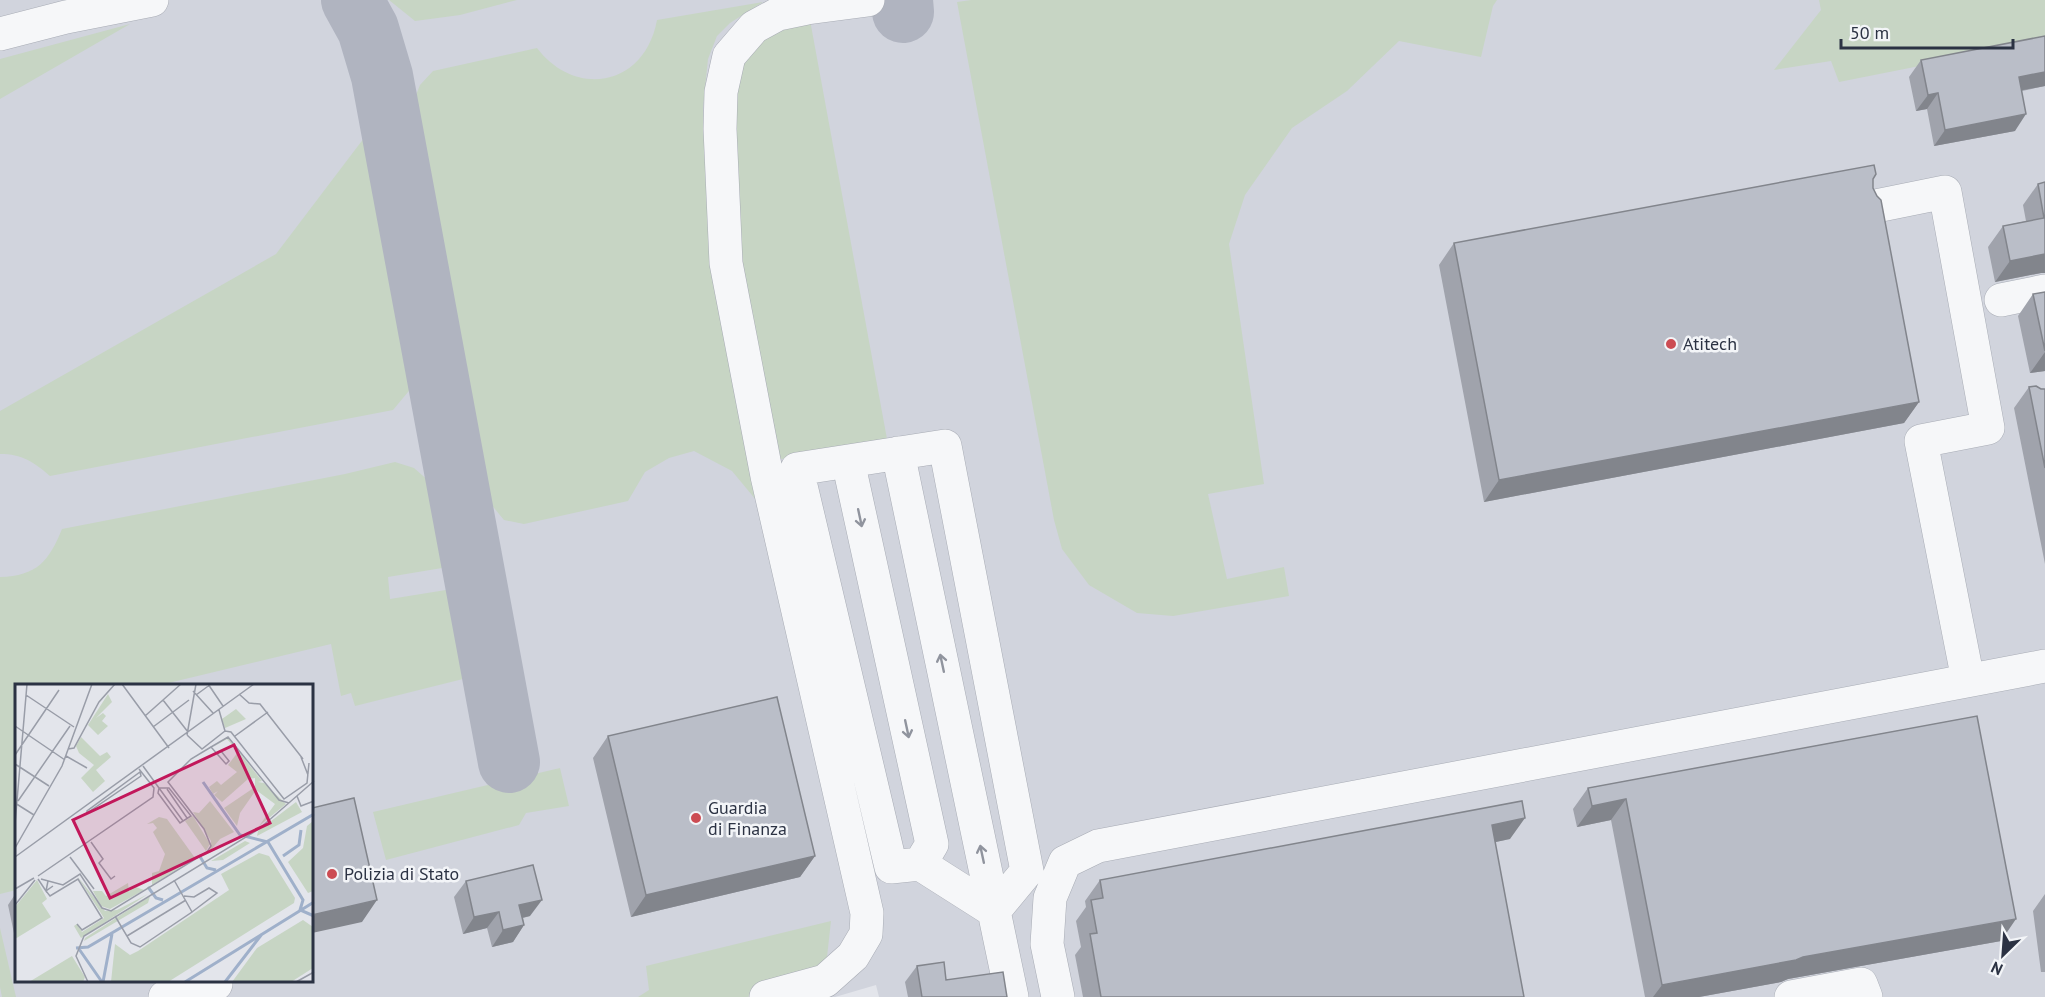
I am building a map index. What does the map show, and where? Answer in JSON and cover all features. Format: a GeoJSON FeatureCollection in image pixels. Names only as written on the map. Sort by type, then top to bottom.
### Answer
{"type":"FeatureCollection","features":[{"type":"Feature","properties":{"kind":"lane"},"geometry":{"type":"LineString","coordinates":[[0,34],[66,16],[152,0]]}},
{"type":"Feature","properties":{"kind":"lane"},"geometry":{"type":"LineString","coordinates":[[766,997],[825,981],[853,956],[866,934],[867,914],[767,476],[726,263],[720,129],[721,92],[729,56],[754,27],[778,14],[868,0]]}},
{"type":"Feature","properties":{"kind":"lane"},"geometry":{"type":"LineString","coordinates":[[1876,206],[1945,192],[1988,428],[1921,441],[1968,680]]}},
{"type":"Feature","properties":{"kind":"lane"},"geometry":{"type":"LineString","coordinates":[[2001,300],[2045,291]]}},
{"type":"Feature","properties":{"kind":"lane"},"geometry":{"type":"LineString","coordinates":[[945,446],[1027,871],[994,911],[920,864],[891,867],[797,469],[945,446]]}},
{"type":"Feature","properties":{"kind":"lane"},"geometry":{"type":"LineString","coordinates":[[898,453],[1012,997]]}},
{"type":"Feature","properties":{"kind":"lane"},"geometry":{"type":"LineString","coordinates":[[848,461],[932,844],[920,864]]}},
{"type":"Feature","properties":{"kind":"lane"},"geometry":{"type":"LineString","coordinates":[[1058,997],[1047,944],[1050,898],[1065,862],[1098,846],[2045,666]]}},
{"type":"Feature","properties":{"kind":"lane"},"geometry":{"type":"LineString","coordinates":[[160,982],[164,997],[216,987]]}},
{"type":"Feature","properties":{"kind":"lane"},"geometry":{"type":"LineString","coordinates":[[1791,997],[1861,984],[1866,997]]}},
{"type":"Feature","properties":{"kind":"shaded area"},"geometry":{"type":"Polygon","coordinates":[[[0,0],[2045,0],[2045,997],[879,997],[876,985],[835,997],[0,997],[0,0]]]}},
{"type":"Feature","properties":{"kind":"green space"},"geometry":{"type":"Polygon","coordinates":[[[389,0],[517,0],[460,15],[415,21],[389,0]]]}},
{"type":"Feature","properties":{"kind":"green space"},"geometry":{"type":"Polygon","coordinates":[[[971,0],[1497,0],[1493,6],[1481,57],[1399,41],[1347,91],[1292,128],[1245,195],[1229,244],[1264,484],[1208,494],[1227,579],[1284,567],[1289,596],[1173,616],[1137,613],[1089,585],[1062,549],[1054,520],[957,2],[971,0]]]}},
{"type":"Feature","properties":{"kind":"green space"},"geometry":{"type":"Polygon","coordinates":[[[1819,0],[2045,0],[2045,41],[1839,82],[1831,61],[1774,70],[1821,10],[1819,0]]]}},
{"type":"Feature","properties":{"kind":"green space"},"geometry":{"type":"Polygon","coordinates":[[[763,2],[730,23],[717,36],[708,59],[703,108],[711,249],[756,500],[732,471],[694,451],[669,458],[645,472],[628,501],[524,524],[504,520],[490,503],[414,100],[420,85],[433,71],[537,48],[553,64],[571,74],[589,79],[607,78],[624,71],[639,59],[650,42],[657,20],[763,2]]]}},
{"type":"Feature","properties":{"kind":"green space"},"geometry":{"type":"Polygon","coordinates":[[[810,20],[887,439],[777,460],[741,270],[734,161],[737,78],[748,45],[769,30],[810,20]]]}},
{"type":"Feature","properties":{"kind":"green space"},"geometry":{"type":"Polygon","coordinates":[[[130,24],[0,99],[0,59],[130,24]]]}},
{"type":"Feature","properties":{"kind":"green space"},"geometry":{"type":"Polygon","coordinates":[[[364,138],[413,386],[393,410],[50,476],[27,460],[15,455],[0,454],[0,411],[276,254],[364,138]]]}},
{"type":"Feature","properties":{"kind":"green space"},"geometry":{"type":"Polygon","coordinates":[[[395,462],[414,468],[430,482],[448,567],[388,577],[390,599],[452,589],[467,678],[355,706],[351,693],[341,696],[331,644],[164,684],[15,684],[15,890],[0,894],[0,577],[23,574],[40,565],[52,550],[62,529],[345,474],[395,462]]]}},
{"type":"Feature","properties":{"kind":"green space"},"geometry":{"type":"Polygon","coordinates":[[[560,768],[569,806],[526,813],[519,825],[386,860],[373,812],[560,768]]]}},
{"type":"Feature","properties":{"kind":"green space"},"geometry":{"type":"Polygon","coordinates":[[[831,921],[826,966],[800,984],[747,997],[638,997],[649,990],[646,966],[831,921]]]}},
{"type":"Feature","properties":{"kind":"green space"},"geometry":{"type":"Polygon","coordinates":[[[0,928],[16,997],[2,997],[0,928]]]}},
{"type":"Feature","properties":{"kind":"building"},"geometry":{"type":"Polygon","coordinates":[[[2045,36],[2045,72],[2019,77],[2026,114],[1945,130],[1938,93],[1928,95],[1921,60],[2045,36]]]}},
{"type":"Feature","properties":{"kind":"building","name":"Atitech"},"geometry":{"type":"Polygon","coordinates":[[[1874,165],[1876,174],[1873,179],[1873,188],[1881,200],[1919,402],[1499,480],[1454,243],[1874,165]]]}},
{"type":"Feature","properties":{"kind":"building"},"geometry":{"type":"Polygon","coordinates":[[[2045,182],[2045,254],[2010,261],[2003,226],[2044,218],[2038,184],[2045,182]]]}},
{"type":"Feature","properties":{"kind":"building"},"geometry":{"type":"Polygon","coordinates":[[[2045,292],[2045,351],[2033,294],[2045,292]]]}},
{"type":"Feature","properties":{"kind":"building"},"geometry":{"type":"Polygon","coordinates":[[[2036,386],[2045,389],[2045,468],[2029,387],[2036,386]]]}},
{"type":"Feature","properties":{"kind":"building","name":"Guardia di Finanza"},"geometry":{"type":"Polygon","coordinates":[[[777,697],[815,856],[646,895],[608,736],[777,697]]]}},
{"type":"Feature","properties":{"kind":"building"},"geometry":{"type":"Polygon","coordinates":[[[1977,716],[2016,919],[1662,985],[1626,799],[1592,806],[1588,788],[1977,716]]]}},
{"type":"Feature","properties":{"kind":"building"},"geometry":{"type":"Polygon","coordinates":[[[354,798],[377,900],[314,915],[314,808],[354,798]]]}},
{"type":"Feature","properties":{"kind":"building"},"geometry":{"type":"Polygon","coordinates":[[[1522,801],[1525,818],[1492,825],[1524,997],[1101,997],[1090,934],[1097,933],[1091,900],[1103,898],[1100,880],[1522,801]]]}},
{"type":"Feature","properties":{"kind":"building"},"geometry":{"type":"Polygon","coordinates":[[[533,865],[542,900],[519,905],[524,925],[503,930],[499,912],[474,917],[466,881],[533,865]]]}},
{"type":"Feature","properties":{"kind":"building"},"geometry":{"type":"Polygon","coordinates":[[[944,962],[946,980],[1003,972],[1007,997],[922,997],[917,966],[944,962]]]}},
{"type":"Feature","properties":{"kind":"taxiway"},"geometry":{"type":"LineString","coordinates":[[352,0],[368,29],[382,76],[509,762]]}},
{"type":"Feature","properties":{"kind":"taxiway"},"geometry":{"type":"LineString","coordinates":[[902,0],[903,12]]}},
{"type":"Feature","properties":{"kind":"place","name":"Atitech"},"geometry":{"type":"Point","coordinates":[1671,344]}},
{"type":"Feature","properties":{"kind":"place","name":"Guardia di Finanza"},"geometry":{"type":"Point","coordinates":[696,818]}},
{"type":"Feature","properties":{"kind":"place","name":"Polizia di Stato"},"geometry":{"type":"Point","coordinates":[332,874]}}]}
